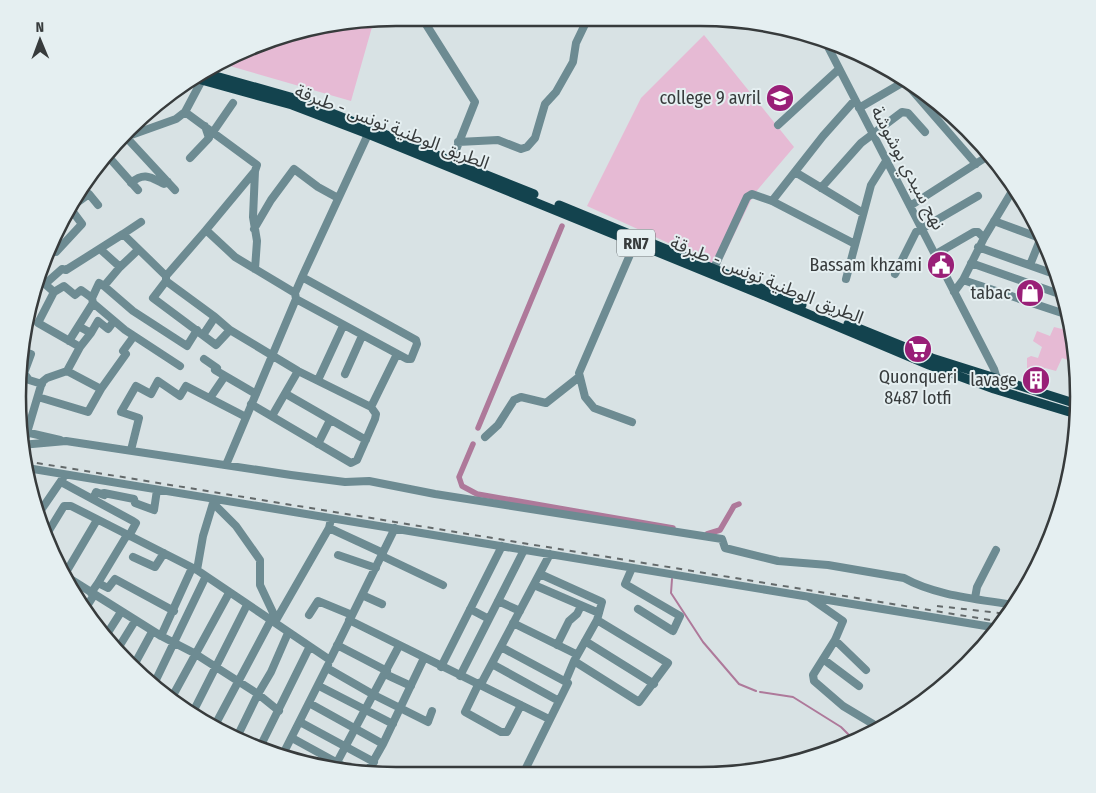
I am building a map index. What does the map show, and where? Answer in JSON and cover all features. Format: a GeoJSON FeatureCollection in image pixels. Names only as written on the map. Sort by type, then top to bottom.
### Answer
{"type":"FeatureCollection","features":[{"type":"Feature","properties":{"kind":"main road","name":"الطريق الوطنية تونس - طبرقة"},"geometry":{"type":"LineString","coordinates":[[206,79],[369,131],[714,268],[733,280],[929,365],[994,389],[1069,412]]}},
{"type":"Feature","properties":{"kind":"main road","name":"الطريق الوطنية تونس - طبرقة"},"geometry":{"type":"LineString","coordinates":[[450,164],[635,243],[932,358],[1070,402]]}},
{"type":"Feature","properties":{"kind":"street"},"geometry":{"type":"LineString","coordinates":[[427,26],[475,102],[450,164]]}},
{"type":"Feature","properties":{"kind":"street"},"geometry":{"type":"LineString","coordinates":[[458,142],[498,140],[521,149],[527,147],[535,138],[545,104],[556,92],[573,62],[576,44],[584,26]]}},
{"type":"Feature","properties":{"kind":"street","name":"نهج سيدي بوشوشة"},"geometry":{"type":"LineString","coordinates":[[829,50],[936,254],[997,379]]}},
{"type":"Feature","properties":{"kind":"street"},"geometry":{"type":"LineString","coordinates":[[778,125],[839,69]]}},
{"type":"Feature","properties":{"kind":"street"},"geometry":{"type":"LineString","coordinates":[[772,201],[823,136],[857,104],[898,85]]}},
{"type":"Feature","properties":{"kind":"street"},"geometry":{"type":"LineString","coordinates":[[139,131],[176,120],[185,112],[196,86]]}},
{"type":"Feature","properties":{"kind":"street"},"geometry":{"type":"LineString","coordinates":[[918,98],[976,164]]}},
{"type":"Feature","properties":{"kind":"street"},"geometry":{"type":"LineString","coordinates":[[213,132],[233,103]]}},
{"type":"Feature","properties":{"kind":"street"},"geometry":{"type":"LineString","coordinates":[[821,188],[854,150],[904,111],[925,132]]}},
{"type":"Feature","properties":{"kind":"street"},"geometry":{"type":"LineString","coordinates":[[185,112],[256,162],[254,229],[257,242],[255,269]]}},
{"type":"Feature","properties":{"kind":"street"},"geometry":{"type":"LineString","coordinates":[[190,158],[208,138],[205,126]]}},
{"type":"Feature","properties":{"kind":"street"},"geometry":{"type":"LineString","coordinates":[[226,465],[273,354],[302,277],[369,131]]}},
{"type":"Feature","properties":{"kind":"street"},"geometry":{"type":"LineString","coordinates":[[129,141],[175,190]]}},
{"type":"Feature","properties":{"kind":"street"},"geometry":{"type":"LineString","coordinates":[[111,160],[138,190]]}},
{"type":"Feature","properties":{"kind":"street"},"geometry":{"type":"LineString","coordinates":[[846,279],[871,184],[886,160]]}},
{"type":"Feature","properties":{"kind":"street"},"geometry":{"type":"LineString","coordinates":[[910,206],[984,160]]}},
{"type":"Feature","properties":{"kind":"street"},"geometry":{"type":"LineString","coordinates":[[254,229],[271,200],[294,169],[318,187],[338,198]]}},
{"type":"Feature","properties":{"kind":"street"},"geometry":{"type":"LineString","coordinates":[[230,330],[216,344],[153,298],[166,279],[255,171]]}},
{"type":"Feature","properties":{"kind":"street"},"geometry":{"type":"LineString","coordinates":[[795,172],[863,213]]}},
{"type":"Feature","properties":{"kind":"street"},"geometry":{"type":"LineString","coordinates":[[131,183],[139,176],[147,175],[164,184],[168,182]]}},
{"type":"Feature","properties":{"kind":"street"},"geometry":{"type":"LineString","coordinates":[[85,197],[89,194],[98,205]]}},
{"type":"Feature","properties":{"kind":"street"},"geometry":{"type":"LineString","coordinates":[[714,268],[747,197],[755,194],[855,244]]}},
{"type":"Feature","properties":{"kind":"street"},"geometry":{"type":"LineString","coordinates":[[954,292],[963,280],[978,247],[1010,195]]}},
{"type":"Feature","properties":{"kind":"street"},"geometry":{"type":"LineString","coordinates":[[895,274],[913,236],[978,196]]}},
{"type":"Feature","properties":{"kind":"street"},"geometry":{"type":"LineString","coordinates":[[55,252],[82,224],[75,213]]}},
{"type":"Feature","properties":{"kind":"street"},"geometry":{"type":"LineString","coordinates":[[994,221],[1032,233]]}},
{"type":"Feature","properties":{"kind":"street"},"geometry":{"type":"LineString","coordinates":[[45,281],[62,268],[66,270],[95,250],[100,250],[119,234],[123,234],[141,222]]}},
{"type":"Feature","properties":{"kind":"street"},"geometry":{"type":"LineString","coordinates":[[206,230],[235,257],[295,296],[362,336],[411,359],[417,341],[302,277]]}},
{"type":"Feature","properties":{"kind":"street"},"geometry":{"type":"LineString","coordinates":[[936,254],[974,232],[978,232],[984,238]]}},
{"type":"Feature","properties":{"kind":"street"},"geometry":{"type":"LineString","coordinates":[[123,234],[166,279],[230,330],[273,354],[298,371],[371,407],[376,414],[357,460],[351,463],[251,404]]}},
{"type":"Feature","properties":{"kind":"street"},"geometry":{"type":"LineString","coordinates":[[632,422],[594,408],[585,397],[579,373],[602,315],[635,243]]}},
{"type":"Feature","properties":{"kind":"street"},"geometry":{"type":"LineString","coordinates":[[1030,265],[1038,245]]}},
{"type":"Feature","properties":{"kind":"street"},"geometry":{"type":"LineString","coordinates":[[978,247],[1048,272]]}},
{"type":"Feature","properties":{"kind":"street"},"geometry":{"type":"LineString","coordinates":[[100,250],[120,267]]}},
{"type":"Feature","properties":{"kind":"street"},"geometry":{"type":"LineString","coordinates":[[104,286],[138,250]]}},
{"type":"Feature","properties":{"kind":"street"},"geometry":{"type":"LineString","coordinates":[[971,263],[1055,293]]}},
{"type":"Feature","properties":{"kind":"street"},"geometry":{"type":"LineString","coordinates":[[963,280],[1060,312]]}},
{"type":"Feature","properties":{"kind":"street"},"geometry":{"type":"LineString","coordinates":[[1017,298],[1022,282]]}},
{"type":"Feature","properties":{"kind":"street"},"geometry":{"type":"LineString","coordinates":[[44,283],[54,292]]}},
{"type":"Feature","properties":{"kind":"street"},"geometry":{"type":"LineString","coordinates":[[69,341],[80,327],[99,283],[133,310],[187,346],[215,317]]}},
{"type":"Feature","properties":{"kind":"street"},"geometry":{"type":"LineString","coordinates":[[80,347],[38,323],[54,292],[64,286],[75,295],[81,290],[114,321],[180,366]]}},
{"type":"Feature","properties":{"kind":"street"},"geometry":{"type":"LineString","coordinates":[[67,372],[80,347],[98,321],[108,329],[114,321]]}},
{"type":"Feature","properties":{"kind":"street"},"geometry":{"type":"LineString","coordinates":[[318,380],[344,326]]}},
{"type":"Feature","properties":{"kind":"street"},"geometry":{"type":"LineString","coordinates":[[80,327],[91,333]]}},
{"type":"Feature","properties":{"kind":"street"},"geometry":{"type":"LineString","coordinates":[[38,398],[88,412],[126,354],[123,351],[134,336]]}},
{"type":"Feature","properties":{"kind":"street"},"geometry":{"type":"LineString","coordinates":[[345,374],[362,336]]}},
{"type":"Feature","properties":{"kind":"street"},"geometry":{"type":"LineString","coordinates":[[371,407],[397,354]]}},
{"type":"Feature","properties":{"kind":"street"},"geometry":{"type":"LineString","coordinates":[[204,358],[217,368],[215,370],[256,394]]}},
{"type":"Feature","properties":{"kind":"street"},"geometry":{"type":"LineString","coordinates":[[272,416],[298,371]]}},
{"type":"Feature","properties":{"kind":"street"},"geometry":{"type":"LineString","coordinates":[[27,424],[42,384],[47,378],[67,372],[102,389]]}},
{"type":"Feature","properties":{"kind":"street"},"geometry":{"type":"LineString","coordinates":[[210,398],[225,376]]}},
{"type":"Feature","properties":{"kind":"street"},"geometry":{"type":"LineString","coordinates":[[27,377],[29,380],[42,384]]}},
{"type":"Feature","properties":{"kind":"street"},"geometry":{"type":"LineString","coordinates":[[485,436],[498,425],[514,400],[521,397],[546,403],[579,377]]}},
{"type":"Feature","properties":{"kind":"street"},"geometry":{"type":"LineString","coordinates":[[994,389],[997,379]]}},
{"type":"Feature","properties":{"kind":"street"},"geometry":{"type":"LineString","coordinates":[[131,450],[139,418],[121,412],[136,386],[151,394],[158,381],[180,396],[186,386],[246,418]]}},
{"type":"Feature","properties":{"kind":"street"},"geometry":{"type":"LineString","coordinates":[[286,394],[366,440]]}},
{"type":"Feature","properties":{"kind":"street"},"geometry":{"type":"LineString","coordinates":[[318,444],[330,420]]}},
{"type":"Feature","properties":{"kind":"street"},"geometry":{"type":"LineString","coordinates":[[28,433],[66,441],[345,482],[369,481],[435,494],[722,539],[724,548],[750,555],[904,578],[914,584],[941,592],[1006,604]]}},
{"type":"Feature","properties":{"kind":"street"},"geometry":{"type":"LineString","coordinates":[[29,445],[66,441]]}},
{"type":"Feature","properties":{"kind":"street"},"geometry":{"type":"LineString","coordinates":[[33,470],[63,478],[157,490],[214,501],[395,528],[989,627]]}},
{"type":"Feature","properties":{"kind":"street"},"geometry":{"type":"LineString","coordinates":[[63,478],[97,501],[136,523],[89,601]]}},
{"type":"Feature","properties":{"kind":"street"},"geometry":{"type":"LineString","coordinates":[[43,507],[63,478]]}},
{"type":"Feature","properties":{"kind":"street"},"geometry":{"type":"LineString","coordinates":[[68,568],[94,518],[97,501],[96,492],[134,499],[135,503],[154,510],[157,490]]}},
{"type":"Feature","properties":{"kind":"street"},"geometry":{"type":"LineString","coordinates":[[161,636],[194,569],[214,501]]}},
{"type":"Feature","properties":{"kind":"street"},"geometry":{"type":"LineString","coordinates":[[214,501],[236,526],[260,560],[260,586],[274,620]]}},
{"type":"Feature","properties":{"kind":"street"},"geometry":{"type":"LineString","coordinates":[[50,528],[64,506],[71,506],[206,576],[228,593],[274,620],[328,664],[374,695],[428,722],[432,711]]}},
{"type":"Feature","properties":{"kind":"street"},"geometry":{"type":"LineString","coordinates":[[218,721],[238,680],[329,528],[331,519]]}},
{"type":"Feature","properties":{"kind":"street"},"geometry":{"type":"LineString","coordinates":[[329,528],[443,585]]}},
{"type":"Feature","properties":{"kind":"street"},"geometry":{"type":"LineString","coordinates":[[286,750],[319,686],[337,645],[395,528]]}},
{"type":"Feature","properties":{"kind":"street"},"geometry":{"type":"LineString","coordinates":[[441,667],[502,546]]}},
{"type":"Feature","properties":{"kind":"street"},"geometry":{"type":"LineString","coordinates":[[460,676],[524,550]]}},
{"type":"Feature","properties":{"kind":"street"},"geometry":{"type":"LineString","coordinates":[[975,598],[977,587],[996,550]]}},
{"type":"Feature","properties":{"kind":"street"},"geometry":{"type":"LineString","coordinates":[[133,557],[155,567],[164,553]]}},
{"type":"Feature","properties":{"kind":"street"},"geometry":{"type":"LineString","coordinates":[[338,554],[376,568]]}},
{"type":"Feature","properties":{"kind":"street"},"geometry":{"type":"LineString","coordinates":[[521,705],[507,732],[501,732],[466,712],[550,554]]}},
{"type":"Feature","properties":{"kind":"street"},"geometry":{"type":"LineString","coordinates":[[632,568],[625,584],[680,616],[673,630],[638,610]]}},
{"type":"Feature","properties":{"kind":"street"},"geometry":{"type":"LineString","coordinates":[[527,767],[568,684],[566,680],[575,658],[598,617],[602,605],[600,601],[540,574]]}},
{"type":"Feature","properties":{"kind":"street"},"geometry":{"type":"LineString","coordinates":[[157,679],[206,576]]}},
{"type":"Feature","properties":{"kind":"street"},"geometry":{"type":"LineString","coordinates":[[98,583],[108,588],[114,580],[117,580],[174,611]]}},
{"type":"Feature","properties":{"kind":"street"},"geometry":{"type":"LineString","coordinates":[[77,584],[152,632],[194,653],[238,680],[279,710]]}},
{"type":"Feature","properties":{"kind":"street"},"geometry":{"type":"LineString","coordinates":[[513,623],[557,645],[639,702],[668,663],[581,606],[534,585]]}},
{"type":"Feature","properties":{"kind":"street"},"geometry":{"type":"LineString","coordinates":[[174,692],[228,593]]}},
{"type":"Feature","properties":{"kind":"street"},"geometry":{"type":"LineString","coordinates":[[362,595],[382,604]]}},
{"type":"Feature","properties":{"kind":"street"},"geometry":{"type":"LineString","coordinates":[[806,596],[842,619],[843,624],[813,676],[815,683],[843,706],[873,724]]}},
{"type":"Feature","properties":{"kind":"street"},"geometry":{"type":"LineString","coordinates":[[309,615],[318,600],[399,646],[550,719]]}},
{"type":"Feature","properties":{"kind":"street"},"geometry":{"type":"LineString","coordinates":[[498,601],[520,611]]}},
{"type":"Feature","properties":{"kind":"street"},"geometry":{"type":"LineString","coordinates":[[196,707],[247,605]]}},
{"type":"Feature","properties":{"kind":"street"},"geometry":{"type":"LineString","coordinates":[[557,645],[569,621],[577,614],[581,606]]}},
{"type":"Feature","properties":{"kind":"street"},"geometry":{"type":"LineString","coordinates":[[470,610],[489,619]]}},
{"type":"Feature","properties":{"kind":"street"},"geometry":{"type":"LineString","coordinates":[[109,630],[121,612]]}},
{"type":"Feature","properties":{"kind":"street"},"geometry":{"type":"LineString","coordinates":[[121,644],[135,621]]}},
{"type":"Feature","properties":{"kind":"street"},"geometry":{"type":"LineString","coordinates":[[137,660],[152,632]]}},
{"type":"Feature","properties":{"kind":"street"},"geometry":{"type":"LineString","coordinates":[[239,732],[271,672],[288,633]]}},
{"type":"Feature","properties":{"kind":"street"},"geometry":{"type":"LineString","coordinates":[[835,640],[866,670]]}},
{"type":"Feature","properties":{"kind":"street"},"geometry":{"type":"LineString","coordinates":[[585,641],[654,684]]}},
{"type":"Feature","properties":{"kind":"street"},"geometry":{"type":"LineString","coordinates":[[337,645],[411,686]]}},
{"type":"Feature","properties":{"kind":"street"},"geometry":{"type":"LineString","coordinates":[[337,762],[344,746],[356,728],[399,646]]}},
{"type":"Feature","properties":{"kind":"street"},"geometry":{"type":"LineString","coordinates":[[500,647],[566,680]]}},
{"type":"Feature","properties":{"kind":"street"},"geometry":{"type":"LineString","coordinates":[[263,742],[309,648]]}},
{"type":"Feature","properties":{"kind":"street"},"geometry":{"type":"LineString","coordinates":[[371,766],[424,658]]}},
{"type":"Feature","properties":{"kind":"street"},"geometry":{"type":"LineString","coordinates":[[823,659],[859,686]]}},
{"type":"Feature","properties":{"kind":"street"},"geometry":{"type":"LineString","coordinates":[[492,664],[559,701]]}},
{"type":"Feature","properties":{"kind":"street"},"geometry":{"type":"LineString","coordinates":[[319,686],[393,724]]}},
{"type":"Feature","properties":{"kind":"street"},"geometry":{"type":"LineString","coordinates":[[309,704],[383,744]]}},
{"type":"Feature","properties":{"kind":"street"},"geometry":{"type":"LineString","coordinates":[[300,722],[374,762]]}},
{"type":"Feature","properties":{"kind":"street"},"geometry":{"type":"LineString","coordinates":[[292,738],[329,761]]}},
{"type":"Feature","properties":{"kind":"shaded area"},"geometry":{"type":"Polygon","coordinates":[[[372,27],[351,101],[230,66],[255,54],[301,39],[324,33],[372,27]]]}},
{"type":"Feature","properties":{"kind":"shaded area"},"geometry":{"type":"Polygon","coordinates":[[[704,35],[794,147],[754,194],[719,266],[587,206],[641,98],[704,35]]]}},
{"type":"Feature","properties":{"kind":"shaded area"},"geometry":{"type":"Polygon","coordinates":[[[1054,327],[1064,329],[1068,360],[1062,358],[1056,371],[1045,368],[1042,376],[1033,374],[1034,370],[1027,368],[1027,358],[1031,356],[1038,358],[1042,347],[1033,341],[1037,331],[1050,336],[1054,327]]]}},
{"type":"Feature","properties":{"kind":"waterway"},"geometry":{"type":"LineString","coordinates":[[478,428],[562,226]]}},
{"type":"Feature","properties":{"kind":"waterway"},"geometry":{"type":"LineString","coordinates":[[473,444],[459,477],[462,486],[477,494],[673,528]]}},
{"type":"Feature","properties":{"kind":"waterway"},"geometry":{"type":"LineString","coordinates":[[707,534],[720,530],[734,506],[739,504]]}},
{"type":"Feature","properties":{"kind":"waterway"},"geometry":{"type":"LineString","coordinates":[[672,579],[671,593],[703,642],[739,684],[756,691]]}},
{"type":"Feature","properties":{"kind":"waterway"},"geometry":{"type":"LineString","coordinates":[[760,692],[793,697],[841,727],[849,735]]}},
{"type":"Feature","properties":{"kind":"railway"},"geometry":{"type":"LineString","coordinates":[[32,462],[994,621]]}},
{"type":"Feature","properties":{"kind":"railway"},"geometry":{"type":"LineString","coordinates":[[937,606],[999,613]]}},
{"type":"Feature","properties":{"kind":"place","name":"college 9 avril"},"geometry":{"type":"Point","coordinates":[780,98]}},
{"type":"Feature","properties":{"kind":"place","name":"Bassam khzami"},"geometry":{"type":"Point","coordinates":[941,265]}},
{"type":"Feature","properties":{"kind":"place","name":"tabac"},"geometry":{"type":"Point","coordinates":[1030,293]}},
{"type":"Feature","properties":{"kind":"place","name":"Quonqueri 8487 lotfi"},"geometry":{"type":"Point","coordinates":[918,349]}},
{"type":"Feature","properties":{"kind":"place","name":"lavage"},"geometry":{"type":"Point","coordinates":[1036,380]}}]}
